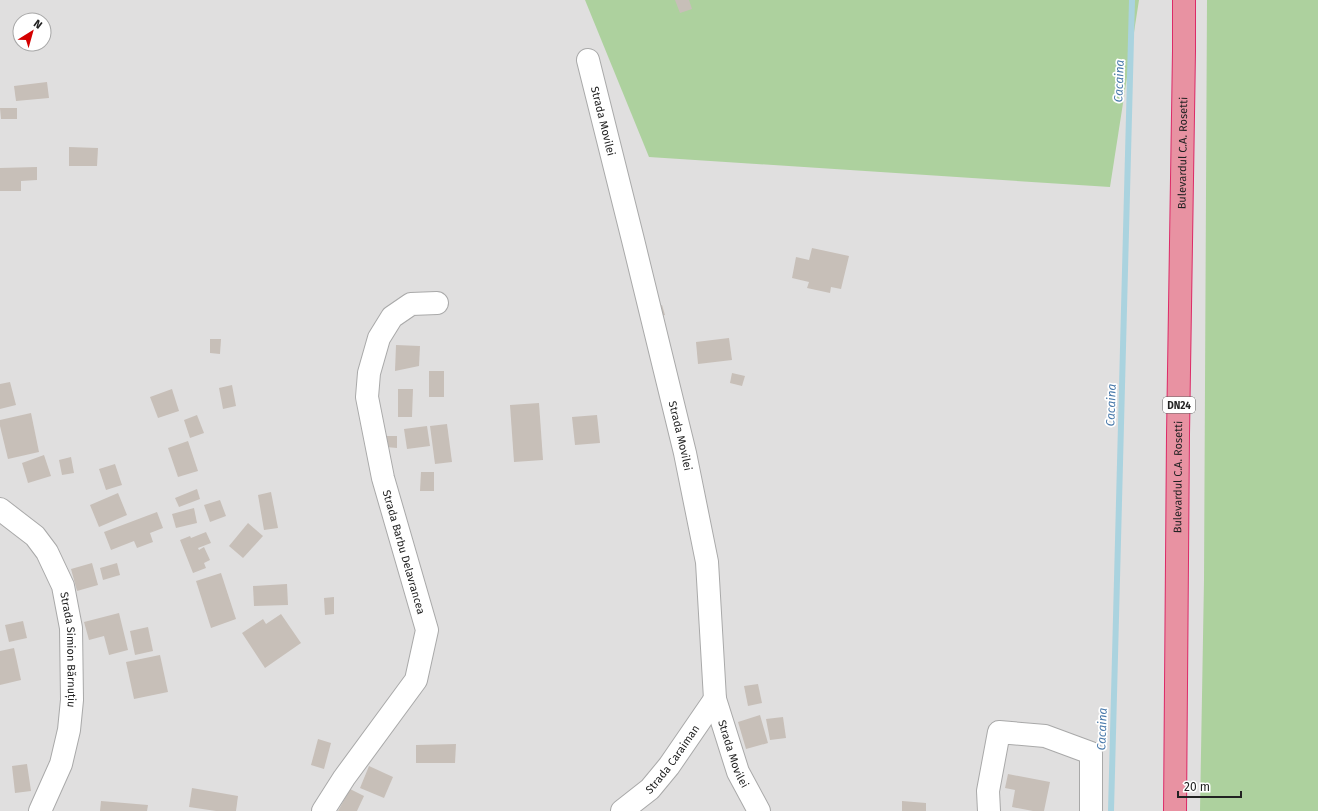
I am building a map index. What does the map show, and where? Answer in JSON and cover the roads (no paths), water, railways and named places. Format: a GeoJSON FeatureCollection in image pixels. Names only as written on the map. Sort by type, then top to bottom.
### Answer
{"type":"FeatureCollection","features":[{"type":"Feature","properties":{"kind":"highway","name":"Bulevardul C.A. Rosetti"},"geometry":{"type":"LineString","coordinates":[[1175,811],[1184,0]]}},
{"type":"Feature","properties":{"kind":"street","name":"Strada Movilei"},"geometry":{"type":"LineString","coordinates":[[588,60],[683,446],[707,562],[715,699],[738,772],[759,811]]}},
{"type":"Feature","properties":{"kind":"street","name":"Strada Barbu Delavrancea"},"geometry":{"type":"LineString","coordinates":[[323,811],[344,778],[416,680],[427,630],[383,478],[367,397],[369,373],[379,338],[392,317],[411,304],[437,303]]}},
{"type":"Feature","properties":{"kind":"street","name":"Strada Simion Bărnuțiu"},"geometry":{"type":"LineString","coordinates":[[0,509],[35,536],[47,552],[63,586],[71,628],[72,700],[69,730],[61,764],[40,811]]}},
{"type":"Feature","properties":{"kind":"street","name":"Strada Caraiman"},"geometry":{"type":"LineString","coordinates":[[622,811],[650,789],[669,766],[715,699]]}},
{"type":"Feature","properties":{"kind":"street"},"geometry":{"type":"LineString","coordinates":[[989,811],[988,792],[999,732],[1045,736],[1091,753],[1091,811]]}},
{"type":"Feature","properties":{"kind":"waterway","name":"Cacaina"},"geometry":{"type":"LineString","coordinates":[[1111,811],[1132,0]]}}]}
